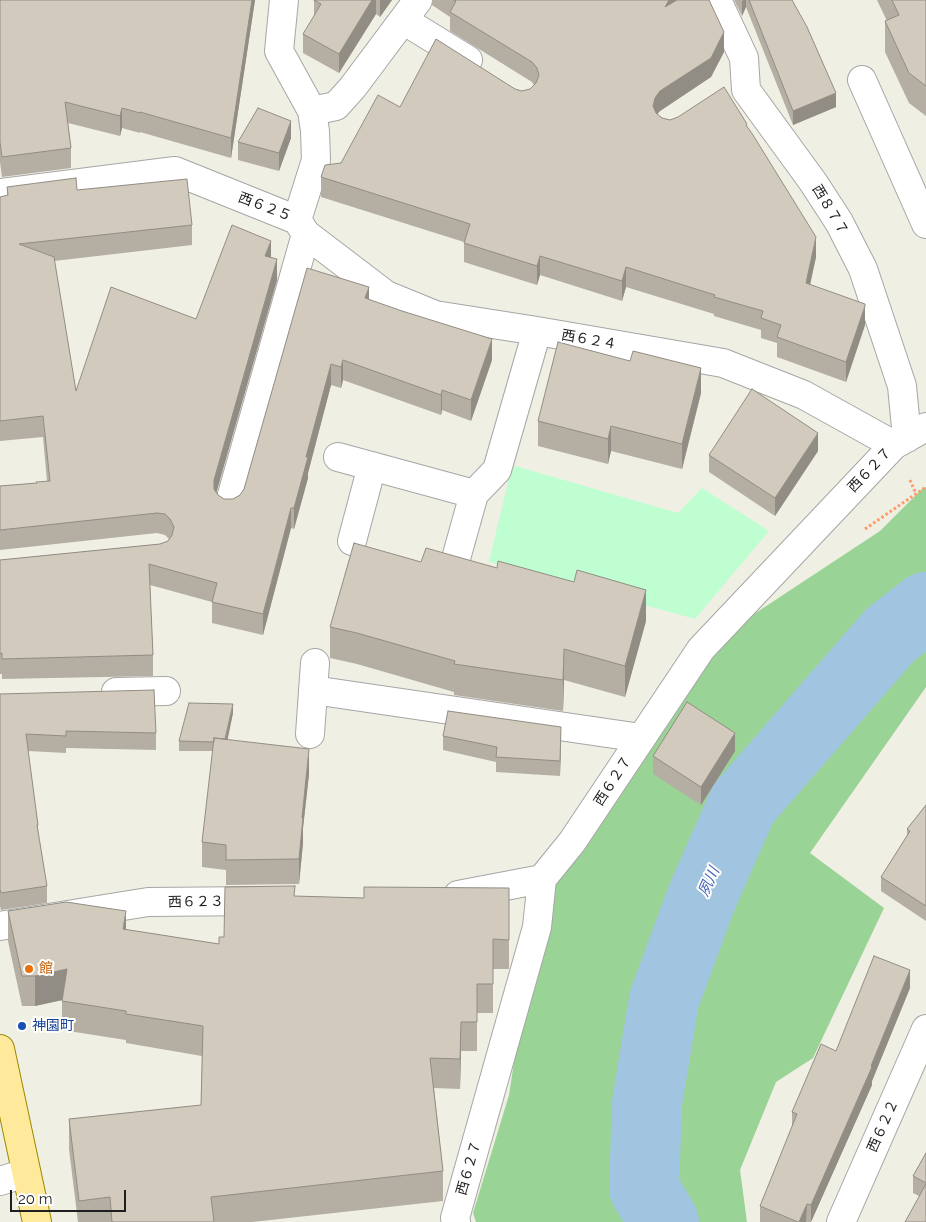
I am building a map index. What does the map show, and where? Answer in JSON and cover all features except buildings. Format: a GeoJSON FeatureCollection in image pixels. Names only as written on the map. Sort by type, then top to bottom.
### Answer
{"type":"FeatureCollection","features":[{"type":"Feature","properties":{"kind":"main road"},"geometry":{"type":"LineString","coordinates":[[0,1049],[37,1222]]}},
{"type":"Feature","properties":{"kind":"street"},"geometry":{"type":"LineString","coordinates":[[284,0],[279,51],[312,111],[336,106],[353,87],[411,10],[491,75]]}},
{"type":"Feature","properties":{"kind":"street","name":"西８７７"},"geometry":{"type":"LineString","coordinates":[[717,0],[744,58],[746,90],[813,182],[839,222],[863,269],[902,386],[909,437]]}},
{"type":"Feature","properties":{"kind":"street"},"geometry":{"type":"LineString","coordinates":[[723,89],[745,74]]}},
{"type":"Feature","properties":{"kind":"street"},"geometry":{"type":"LineString","coordinates":[[862,80],[926,224]]}},
{"type":"Feature","properties":{"kind":"street","name":"西６２５"},"geometry":{"type":"LineString","coordinates":[[0,193],[175,171],[301,227],[316,160],[312,111]]}},
{"type":"Feature","properties":{"kind":"street"},"geometry":{"type":"LineString","coordinates":[[229,506],[301,227]]}},
{"type":"Feature","properties":{"kind":"street","name":"西６２４"},"geometry":{"type":"LineString","coordinates":[[301,227],[386,295],[435,315],[723,363],[909,437]]}},
{"type":"Feature","properties":{"kind":"street"},"geometry":{"type":"LineString","coordinates":[[455,562],[474,494],[497,470],[537,331]]}},
{"type":"Feature","properties":{"kind":"street","name":"西６２７"},"geometry":{"type":"LineString","coordinates":[[456,1222],[455,1218],[537,927],[542,879],[572,842],[701,649],[909,437]]}},
{"type":"Feature","properties":{"kind":"street"},"geometry":{"type":"LineString","coordinates":[[338,457],[474,494]]}},
{"type":"Feature","properties":{"kind":"street"},"geometry":{"type":"LineString","coordinates":[[352,541],[372,466]]}},
{"type":"Feature","properties":{"kind":"street"},"geometry":{"type":"LineString","coordinates":[[310,734],[315,663]]}},
{"type":"Feature","properties":{"kind":"street"},"geometry":{"type":"LineString","coordinates":[[313,690],[641,738]]}},
{"type":"Feature","properties":{"kind":"street"},"geometry":{"type":"LineString","coordinates":[[88,693],[166,691]]}},
{"type":"Feature","properties":{"kind":"street"},"geometry":{"type":"LineString","coordinates":[[438,897],[447,897],[542,879]]}},
{"type":"Feature","properties":{"kind":"street","name":"西６２３"},"geometry":{"type":"LineString","coordinates":[[0,926],[148,902],[286,900]]}},
{"type":"Feature","properties":{"kind":"street","name":"西６２２"},"geometry":{"type":"LineString","coordinates":[[841,1222],[926,1029]]}},
{"type":"Feature","properties":{"kind":"street"},"geometry":{"type":"LineString","coordinates":[[0,1181],[26,1173]]}},
{"type":"Feature","properties":{"kind":"green space"},"geometry":{"type":"Polygon","coordinates":[[[512,465],[678,513],[702,488],[769,531],[695,619],[489,562],[512,465]]]}},
{"type":"Feature","properties":{"kind":"green space"},"geometry":{"type":"Polygon","coordinates":[[[926,487],[926,687],[810,853],[884,908],[813,1058],[776,1082],[740,1170],[747,1222],[476,1222],[473,1213],[509,1095],[542,879],[701,649],[880,531],[926,487]]]}},
{"type":"Feature","properties":{"kind":"waterway","name":"夙川"},"geometry":{"type":"LineString","coordinates":[[664,1222],[644,1188],[647,1103],[664,1000],[702,897],[743,804],[890,635],[926,607]]}},
{"type":"Feature","properties":{"kind":"place","name":"館"},"geometry":{"type":"Point","coordinates":[29,969]}},
{"type":"Feature","properties":{"kind":"place","name":"神園町"},"geometry":{"type":"Point","coordinates":[22,1026]}}]}
